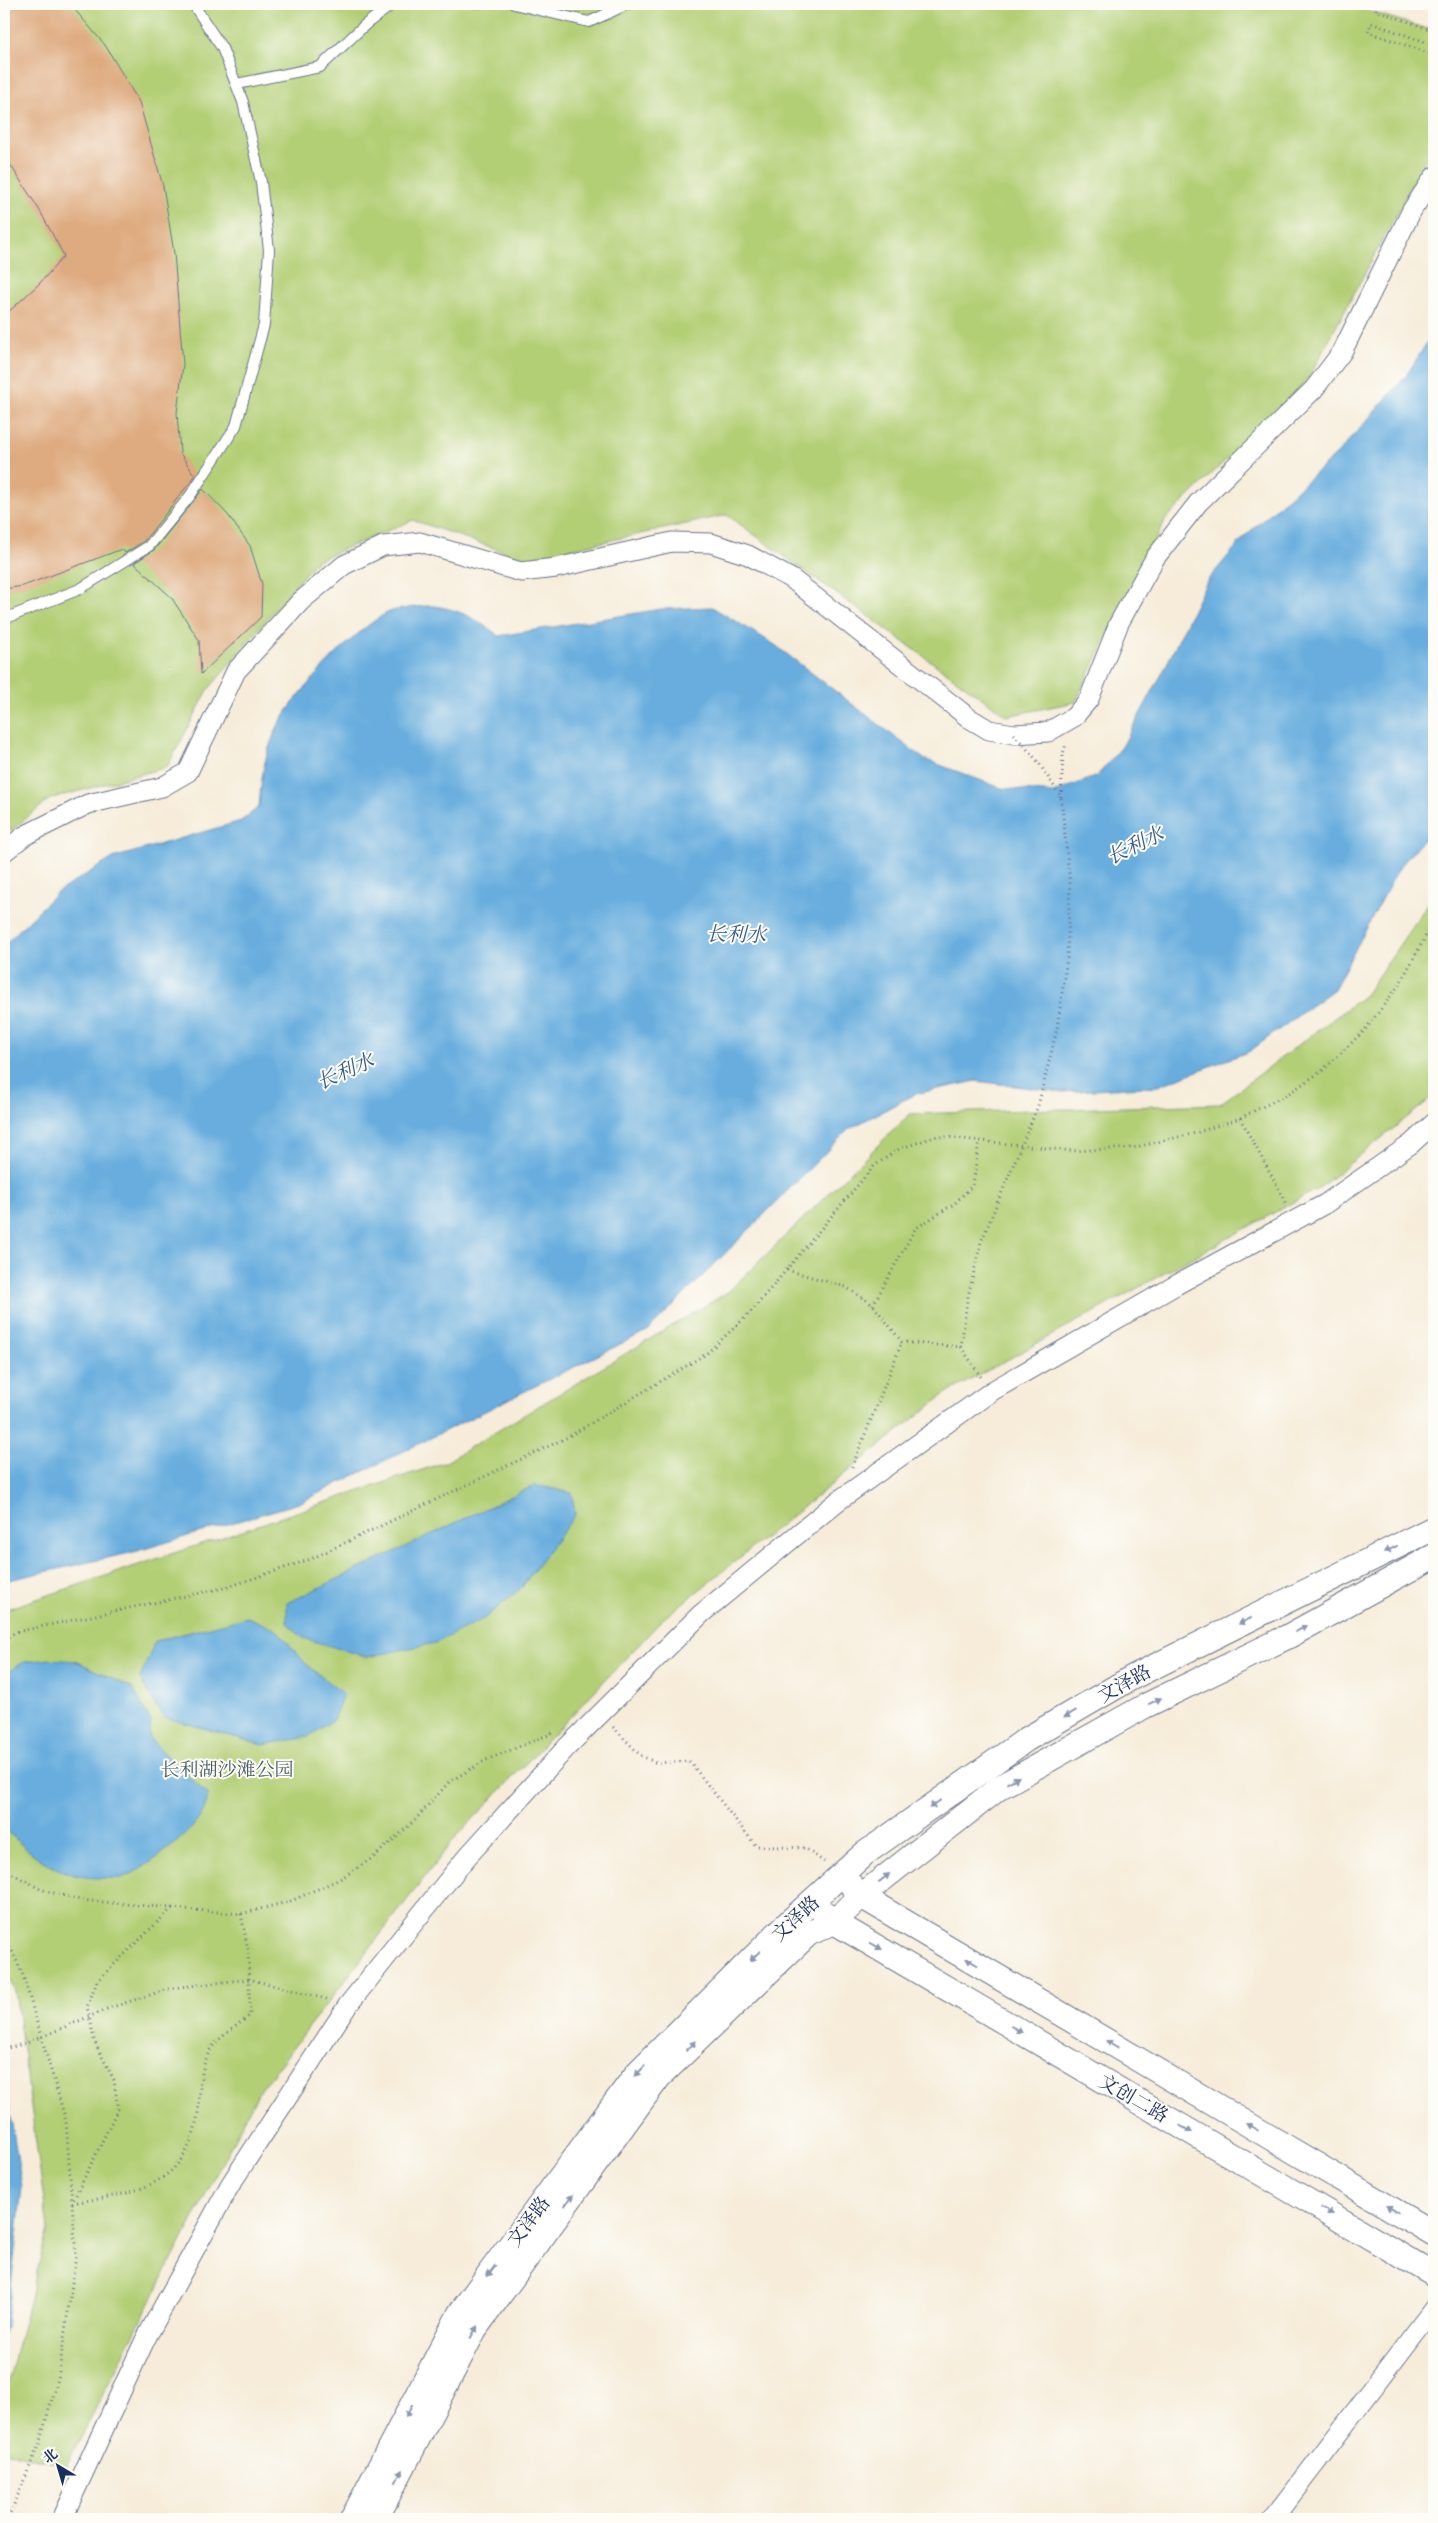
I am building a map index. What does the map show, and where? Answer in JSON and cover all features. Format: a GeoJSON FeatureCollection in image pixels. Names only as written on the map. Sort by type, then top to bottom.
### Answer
{"type":"FeatureCollection","features":[{"type":"Feature","properties":{"kind":"street"},"geometry":{"type":"LineString","coordinates":[[4,852],[24,836],[88,804],[162,787],[188,772],[236,671],[301,601],[344,565],[383,546],[420,542],[521,572],[556,568],[672,542],[711,542],[748,555],[792,579],[969,718],[990,730],[1014,734],[1048,732],[1074,718],[1089,699],[1119,623],[1155,558],[1198,503],[1314,388],[1342,352],[1412,210],[1434,177]]}},
{"type":"Feature","properties":{"kind":"street"},"geometry":{"type":"LineString","coordinates":[[62,2519],[145,2340],[230,2185],[348,2005],[466,1858],[567,1747],[701,1614],[838,1501],[992,1391],[1176,1285],[1333,1199],[1411,1144],[1434,1123]]}},
{"type":"Feature","properties":{"kind":"street","name":"文泽路"},"geometry":{"type":"LineString","coordinates":[[352,2519],[460,2313],[637,2073],[864,1854],[1027,1739],[1125,1682],[1434,1528]]}},
{"type":"Feature","properties":{"kind":"street","name":"文泽路"},"geometry":{"type":"LineString","coordinates":[[376,2519],[475,2329],[659,2077],[808,1934],[834,1922],[861,1896],[1000,1787],[1145,1706],[1289,1636],[1434,1556]]}},
{"type":"Feature","properties":{"kind":"street","name":"文创二路"},"geometry":{"type":"LineString","coordinates":[[842,1875],[861,1896],[1434,2234]]}},
{"type":"Feature","properties":{"kind":"street","name":"文创二路"},"geometry":{"type":"LineString","coordinates":[[812,1903],[834,1922],[1434,2275]]}},
{"type":"Feature","properties":{"kind":"street"},"geometry":{"type":"LineString","coordinates":[[1273,2519],[1434,2308]]}},
{"type":"Feature","properties":{"kind":"lane"},"geometry":{"type":"LineString","coordinates":[[4,619],[80,589],[149,546],[190,496],[236,426],[264,325],[269,250],[261,182],[243,102],[222,48],[193,4]]}},
{"type":"Feature","properties":{"kind":"lane"},"geometry":{"type":"LineString","coordinates":[[237,84],[320,67],[366,24],[393,4]]}},
{"type":"Feature","properties":{"kind":"lane"},"geometry":{"type":"LineString","coordinates":[[514,4],[589,22],[628,4]]}},
{"type":"Feature","properties":{"kind":"path"},"geometry":{"type":"LineString","coordinates":[[1378,4],[1376,10],[1434,31]]}},
{"type":"Feature","properties":{"kind":"path"},"geometry":{"type":"LineString","coordinates":[[1434,45],[1371,23],[1368,32],[1434,55]]}},
{"type":"Feature","properties":{"kind":"path"},"geometry":{"type":"LineString","coordinates":[[992,1391],[961,1347],[967,1302],[981,1242],[1038,1106],[1057,1030],[1067,958],[1070,884],[1060,797],[1063,754],[1074,718]]}},
{"type":"Feature","properties":{"kind":"path"},"geometry":{"type":"LineString","coordinates":[[1014,734],[1040,762],[1060,797]]}},
{"type":"Feature","properties":{"kind":"path"},"geometry":{"type":"LineString","coordinates":[[4,1639],[16,1632],[228,1587],[311,1559],[568,1437],[653,1388],[706,1354],[750,1313],[874,1166],[899,1149],[937,1136],[1072,1151],[1132,1148],[1196,1133],[1240,1118],[1288,1094],[1323,1070],[1365,1030],[1399,985],[1434,922]]}},
{"type":"Feature","properties":{"kind":"path"},"geometry":{"type":"LineString","coordinates":[[1240,1118],[1295,1220]]}},
{"type":"Feature","properties":{"kind":"path"},"geometry":{"type":"LineString","coordinates":[[873,1305],[915,1230],[955,1203],[973,1186],[979,1141]]}},
{"type":"Feature","properties":{"kind":"path"},"geometry":{"type":"LineString","coordinates":[[786,1270],[846,1287],[873,1305],[902,1342],[961,1347]]}},
{"type":"Feature","properties":{"kind":"path"},"geometry":{"type":"LineString","coordinates":[[838,1501],[902,1342]]}},
{"type":"Feature","properties":{"kind":"path"},"geometry":{"type":"LineString","coordinates":[[600,1714],[640,1755],[656,1763],[689,1761],[756,1846],[805,1848],[842,1875]]}},
{"type":"Feature","properties":{"kind":"path"},"geometry":{"type":"LineString","coordinates":[[4,1869],[40,1890],[80,1900],[241,1914],[291,1901],[340,1879],[374,1857],[414,1821],[450,1782],[486,1760],[554,1732]]}},
{"type":"Feature","properties":{"kind":"path"},"geometry":{"type":"LineString","coordinates":[[72,2203],[118,2109],[114,2080],[95,2043],[87,2007],[97,1981],[172,1908]]}},
{"type":"Feature","properties":{"kind":"path"},"geometry":{"type":"LineString","coordinates":[[72,2203],[131,2194],[160,2180],[180,2162],[194,2135],[199,2079],[211,2048],[250,2015],[248,1950],[241,1914]]}},
{"type":"Feature","properties":{"kind":"path"},"geometry":{"type":"LineString","coordinates":[[4,1933],[23,1975],[66,2121],[76,2256],[58,2379],[39,2444],[8,2519]]}},
{"type":"Feature","properties":{"kind":"path"},"geometry":{"type":"LineString","coordinates":[[4,2049],[26,2043],[112,2007],[172,1988],[249,1979],[348,2005]]}},
{"type":"Feature","properties":{"kind":"green space"},"geometry":{"type":"Polygon","coordinates":[[[4,4],[1345,4],[1434,31],[1434,144],[1308,379],[1166,519],[1075,702],[1007,716],[727,515],[525,559],[413,520],[316,561],[208,690],[167,767],[50,799],[4,836],[4,4]]]}},
{"type":"Feature","properties":{"kind":"green space","name":"长利湖沙滩公园"},"geometry":{"type":"Polygon","coordinates":[[[1434,895],[1434,1096],[1319,1188],[945,1394],[664,1618],[455,1838],[258,2093],[66,2466],[4,2451],[4,2398],[48,2229],[15,1991],[4,1968],[4,1610],[446,1462],[728,1292],[910,1114],[1220,1104],[1365,995],[1434,895]]]}},
{"type":"Feature","properties":{"kind":"water","name":"长利水"},"geometry":{"type":"Polygon","coordinates":[[[1434,331],[1434,827],[1399,868],[1334,989],[1250,1051],[1158,1086],[1062,1092],[976,1081],[915,1094],[849,1129],[649,1330],[299,1503],[134,1552],[4,1581],[4,945],[56,893],[113,858],[241,821],[259,807],[262,777],[269,749],[276,730],[295,700],[326,664],[360,632],[389,612],[418,607],[434,606],[462,613],[499,636],[661,609],[712,607],[775,645],[924,759],[1001,788],[1053,793],[1097,776],[1122,747],[1164,670],[1207,581],[1246,535],[1338,453],[1406,376],[1434,331]]]}},
{"type":"Feature","properties":{"kind":"water"},"geometry":{"type":"Polygon","coordinates":[[[535,1485],[572,1493],[575,1515],[521,1588],[485,1618],[435,1643],[367,1657],[303,1638],[287,1623],[287,1603],[535,1485]]]}},
{"type":"Feature","properties":{"kind":"water"},"geometry":{"type":"Polygon","coordinates":[[[248,1617],[278,1631],[306,1664],[343,1694],[333,1720],[308,1737],[263,1745],[163,1717],[140,1679],[155,1641],[248,1617]]]}},
{"type":"Feature","properties":{"kind":"water"},"geometry":{"type":"Polygon","coordinates":[[[50,1659],[76,1661],[132,1688],[151,1721],[149,1738],[208,1795],[200,1817],[184,1835],[149,1863],[124,1877],[90,1878],[62,1871],[25,1848],[4,1827],[4,1674],[24,1662],[50,1659]]]}},
{"type":"Feature","properties":{"kind":"water"},"geometry":{"type":"Polygon","coordinates":[[[4,2074],[22,2187],[7,2323],[4,2334],[4,2074]]]}},
{"type":"Feature","properties":{"kind":"building"},"geometry":{"type":"Polygon","coordinates":[[[4,4],[70,4],[105,45],[139,102],[163,186],[174,253],[183,364],[177,413],[180,453],[195,476],[144,541],[125,553],[122,549],[23,586],[4,589],[4,316],[40,283],[64,256],[40,211],[4,155],[4,4]]]}},
{"type":"Feature","properties":{"kind":"building"},"geometry":{"type":"Polygon","coordinates":[[[203,489],[228,515],[250,546],[262,584],[261,617],[201,674],[199,640],[171,597],[134,563],[154,550],[203,489]]]}}]}
